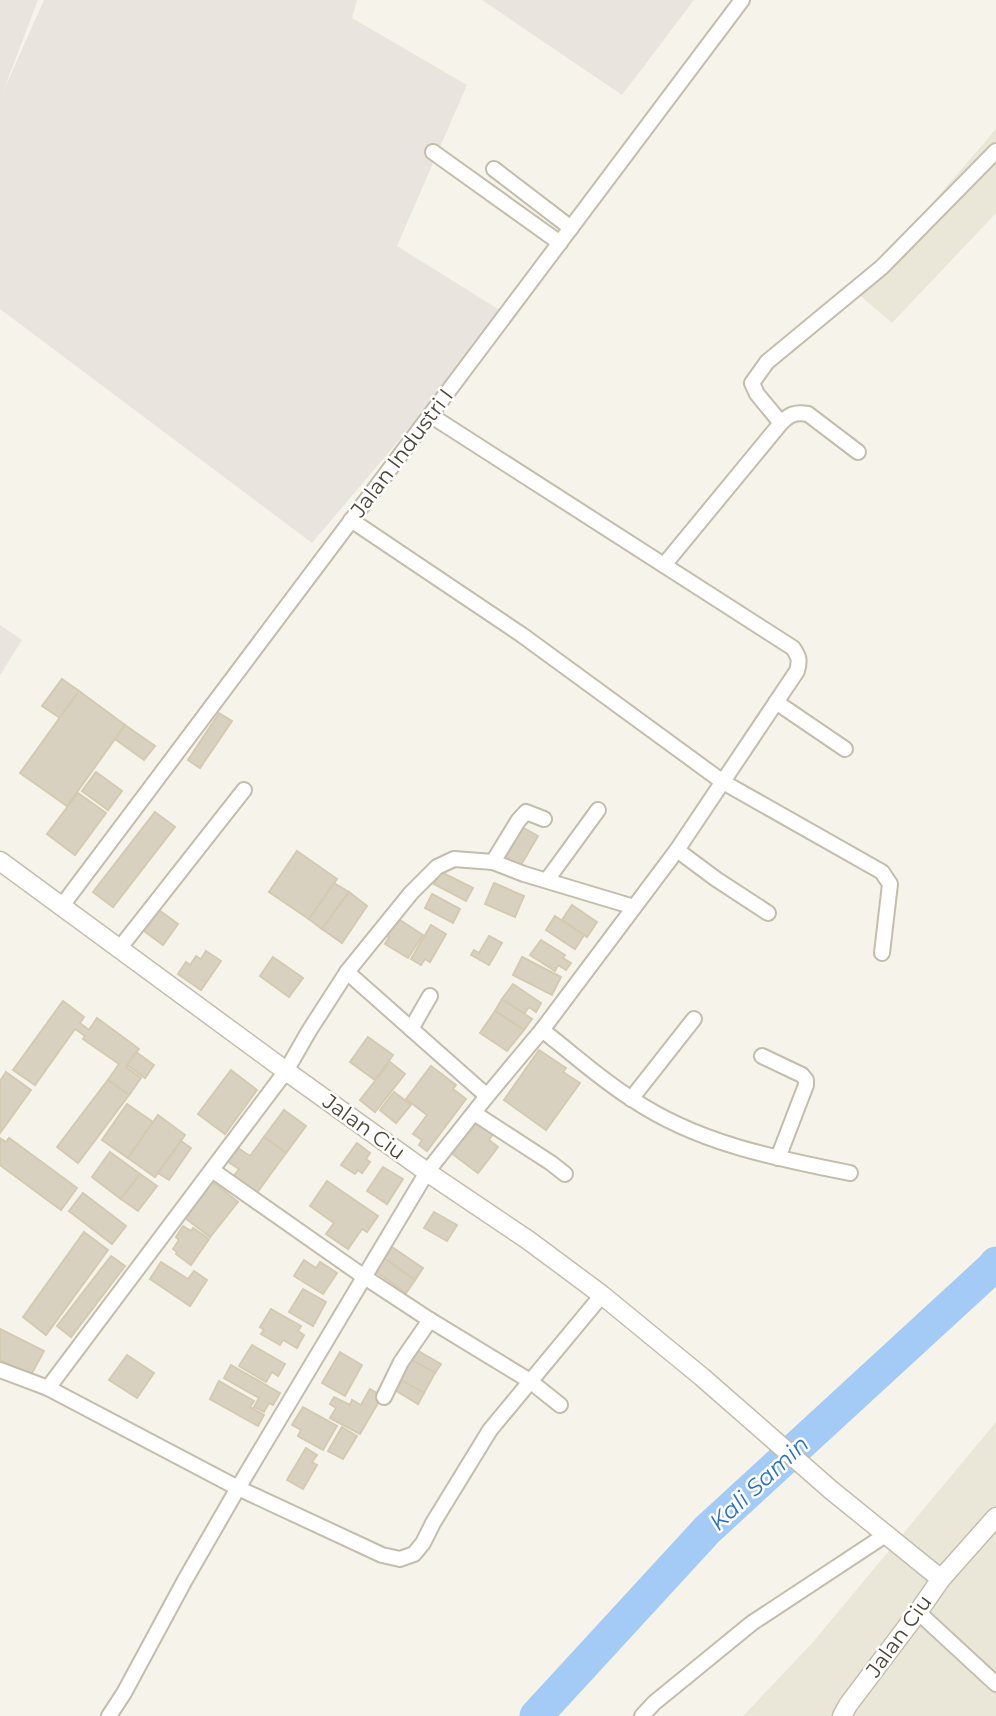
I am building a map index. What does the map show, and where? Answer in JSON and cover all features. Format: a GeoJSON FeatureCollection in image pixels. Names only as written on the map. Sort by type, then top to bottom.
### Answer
{"type":"FeatureCollection","features":[{"type":"Feature","properties":{"kind":"street","name":"Jalan Industri I"},"geometry":{"type":"LineString","coordinates":[[61,907],[742,0]]}},
{"type":"Feature","properties":{"kind":"street"},"geometry":{"type":"LineString","coordinates":[[781,423],[757,394],[752,383],[767,362],[882,267],[996,151]]}},
{"type":"Feature","properties":{"kind":"street"},"geometry":{"type":"LineString","coordinates":[[433,152],[560,243]]}},
{"type":"Feature","properties":{"kind":"street"},"geometry":{"type":"LineString","coordinates":[[494,169],[571,228]]}},
{"type":"Feature","properties":{"kind":"street"},"geometry":{"type":"LineString","coordinates":[[664,565],[789,415],[808,414],[858,452]]}},
{"type":"Feature","properties":{"kind":"street"},"geometry":{"type":"LineString","coordinates":[[109,1716],[238,1488],[427,1172],[542,1030],[677,850],[797,671],[799,657],[793,648],[430,415]]}},
{"type":"Feature","properties":{"kind":"street"},"geometry":{"type":"LineString","coordinates":[[351,520],[533,643],[723,782],[882,872],[891,884],[882,953]]}},
{"type":"Feature","properties":{"kind":"street"},"geometry":{"type":"LineString","coordinates":[[776,702],[845,749]]}},
{"type":"Feature","properties":{"kind":"street"},"geometry":{"type":"LineString","coordinates":[[119,949],[244,790]]}},
{"type":"Feature","properties":{"kind":"street"},"geometry":{"type":"LineString","coordinates":[[547,880],[598,810]]}},
{"type":"Feature","properties":{"kind":"street"},"geometry":{"type":"LineString","coordinates":[[493,862],[526,812],[544,819]]}},
{"type":"Feature","properties":{"kind":"street"},"geometry":{"type":"LineString","coordinates":[[677,850],[768,913]]}},
{"type":"Feature","properties":{"kind":"street"},"geometry":{"type":"LineString","coordinates":[[48,1388],[286,1071],[347,972],[411,892],[436,867],[454,859],[493,862],[634,907]]}},
{"type":"Feature","properties":{"kind":"street","name":"Jalan Ciu"},"geometry":{"type":"LineString","coordinates":[[0,861],[286,1071],[602,1295],[831,1490],[941,1579],[842,1716]]}},
{"type":"Feature","properties":{"kind":"street"},"geometry":{"type":"LineString","coordinates":[[347,972],[487,1096]]}},
{"type":"Feature","properties":{"kind":"street"},"geometry":{"type":"LineString","coordinates":[[411,1029],[430,996]]}},
{"type":"Feature","properties":{"kind":"street"},"geometry":{"type":"LineString","coordinates":[[632,1099],[694,1019]]}},
{"type":"Feature","properties":{"kind":"street"},"geometry":{"type":"LineString","coordinates":[[542,1030],[632,1099],[701,1135],[778,1158],[850,1173]]}},
{"type":"Feature","properties":{"kind":"street"},"geometry":{"type":"LineString","coordinates":[[762,1056],[802,1075],[806,1080],[778,1158]]}},
{"type":"Feature","properties":{"kind":"street"},"geometry":{"type":"LineString","coordinates":[[474,1113],[565,1174]]}},
{"type":"Feature","properties":{"kind":"street"},"geometry":{"type":"LineString","coordinates":[[212,1170],[363,1276],[530,1381],[560,1405]]}},
{"type":"Feature","properties":{"kind":"street"},"geometry":{"type":"LineString","coordinates":[[0,1370],[48,1388],[238,1488],[382,1555],[400,1559],[414,1553],[423,1543],[482,1442],[602,1295]]}},
{"type":"Feature","properties":{"kind":"street"},"geometry":{"type":"LineString","coordinates":[[384,1397],[401,1362],[430,1320]]}},
{"type":"Feature","properties":{"kind":"street"},"geometry":{"type":"LineString","coordinates":[[941,1579],[996,1517]]}},
{"type":"Feature","properties":{"kind":"street"},"geometry":{"type":"LineString","coordinates":[[642,1716],[654,1703],[752,1623],[887,1534]]}},
{"type":"Feature","properties":{"kind":"street"},"geometry":{"type":"LineString","coordinates":[[918,1612],[996,1685]]}},
{"type":"Feature","properties":{"kind":"shaded area"},"geometry":{"type":"Polygon","coordinates":[[[0,0],[38,0],[3,92],[44,0],[357,0],[352,18],[467,85],[397,246],[506,314],[312,543],[0,309],[0,0]]]}},
{"type":"Feature","properties":{"kind":"shaded area"},"geometry":{"type":"Polygon","coordinates":[[[482,0],[694,0],[622,95],[482,0]]]}},
{"type":"Feature","properties":{"kind":"shaded area"},"geometry":{"type":"Polygon","coordinates":[[[996,129],[996,213],[892,323],[856,292],[996,129]]]}},
{"type":"Feature","properties":{"kind":"shaded area"},"geometry":{"type":"Polygon","coordinates":[[[0,625],[22,640],[0,675],[0,625]]]}},
{"type":"Feature","properties":{"kind":"shaded area"},"geometry":{"type":"Polygon","coordinates":[[[996,1422],[996,1716],[743,1716],[813,1642],[996,1422]]]}},
{"type":"Feature","properties":{"kind":"building"},"geometry":{"type":"Polygon","coordinates":[[[62,679],[79,691],[60,718],[42,706],[62,679]]]}},
{"type":"Feature","properties":{"kind":"building"},"geometry":{"type":"Polygon","coordinates":[[[79,691],[125,725],[67,806],[20,773],[79,691]]]}},
{"type":"Feature","properties":{"kind":"building"},"geometry":{"type":"Polygon","coordinates":[[[219,713],[232,721],[200,768],[188,760],[219,713]]]}},
{"type":"Feature","properties":{"kind":"building"},"geometry":{"type":"Polygon","coordinates":[[[125,725],[155,746],[144,760],[115,739],[125,725]]]}},
{"type":"Feature","properties":{"kind":"building"},"geometry":{"type":"Polygon","coordinates":[[[96,772],[122,791],[108,810],[82,791],[96,772]]]}},
{"type":"Feature","properties":{"kind":"building"},"geometry":{"type":"Polygon","coordinates":[[[78,793],[106,813],[75,855],[47,834],[78,793]]]}},
{"type":"Feature","properties":{"kind":"building"},"geometry":{"type":"Polygon","coordinates":[[[155,812],[175,827],[113,907],[93,892],[155,812]]]}},
{"type":"Feature","properties":{"kind":"building"},"geometry":{"type":"Polygon","coordinates":[[[522,827],[538,836],[521,865],[505,857],[522,827]]]}},
{"type":"Feature","properties":{"kind":"building"},"geometry":{"type":"Polygon","coordinates":[[[297,851],[337,879],[309,919],[269,892],[297,851]]]}},
{"type":"Feature","properties":{"kind":"building"},"geometry":{"type":"Polygon","coordinates":[[[441,872],[473,888],[466,901],[434,884],[441,872]]]}},
{"type":"Feature","properties":{"kind":"building"},"geometry":{"type":"Polygon","coordinates":[[[334,883],[349,892],[322,929],[309,919],[334,883]]]}},
{"type":"Feature","properties":{"kind":"building"},"geometry":{"type":"Polygon","coordinates":[[[494,883],[524,896],[515,917],[485,904],[494,883]]]}},
{"type":"Feature","properties":{"kind":"building"},"geometry":{"type":"Polygon","coordinates":[[[349,892],[367,906],[342,943],[322,929],[349,892]]]}},
{"type":"Feature","properties":{"kind":"building"},"geometry":{"type":"Polygon","coordinates":[[[432,894],[460,909],[453,923],[425,908],[432,894]]]}},
{"type":"Feature","properties":{"kind":"building"},"geometry":{"type":"Polygon","coordinates":[[[572,905],[597,922],[587,937],[562,920],[572,905]]]}},
{"type":"Feature","properties":{"kind":"building"},"geometry":{"type":"Polygon","coordinates":[[[159,910],[178,924],[163,945],[144,931],[159,910]]]}},
{"type":"Feature","properties":{"kind":"building"},"geometry":{"type":"Polygon","coordinates":[[[555,916],[584,935],[575,949],[546,930],[555,916]]]}},
{"type":"Feature","properties":{"kind":"building"},"geometry":{"type":"Polygon","coordinates":[[[391,920],[397,924],[400,920],[423,935],[408,958],[385,944],[389,937],[383,933],[391,920]]]}},
{"type":"Feature","properties":{"kind":"building"},"geometry":{"type":"Polygon","coordinates":[[[431,925],[446,934],[430,962],[425,959],[421,965],[411,959],[431,925]]]}},
{"type":"Feature","properties":{"kind":"building"},"geometry":{"type":"Polygon","coordinates":[[[489,936],[502,943],[489,965],[471,955],[474,950],[479,953],[489,936]]]}},
{"type":"Feature","properties":{"kind":"building"},"geometry":{"type":"Polygon","coordinates":[[[541,940],[565,955],[563,958],[571,963],[566,970],[558,965],[555,971],[530,955],[541,940]]]}},
{"type":"Feature","properties":{"kind":"building"},"geometry":{"type":"Polygon","coordinates":[[[206,951],[221,961],[201,990],[178,974],[186,962],[190,965],[196,956],[201,959],[206,951]]]}},
{"type":"Feature","properties":{"kind":"building"},"geometry":{"type":"Polygon","coordinates":[[[273,957],[303,978],[289,997],[260,976],[273,957]]]}},
{"type":"Feature","properties":{"kind":"building"},"geometry":{"type":"Polygon","coordinates":[[[522,957],[561,977],[552,995],[513,975],[522,957]]]}},
{"type":"Feature","properties":{"kind":"building"},"geometry":{"type":"Polygon","coordinates":[[[513,984],[541,1003],[536,1012],[529,1007],[524,1014],[502,999],[513,984]]]}},
{"type":"Feature","properties":{"kind":"building"},"geometry":{"type":"Polygon","coordinates":[[[502,999],[532,1019],[524,1030],[495,1011],[502,999]]]}},
{"type":"Feature","properties":{"kind":"building"},"geometry":{"type":"Polygon","coordinates":[[[63,1001],[84,1017],[80,1023],[89,1030],[97,1018],[139,1049],[126,1067],[141,1078],[129,1095],[108,1080],[119,1064],[83,1039],[85,1036],[75,1029],[35,1085],[13,1070],[63,1001]]]}},
{"type":"Feature","properties":{"kind":"building"},"geometry":{"type":"Polygon","coordinates":[[[495,1011],[524,1030],[507,1051],[480,1033],[495,1011]]]}},
{"type":"Feature","properties":{"kind":"building"},"geometry":{"type":"Polygon","coordinates":[[[368,1037],[393,1055],[375,1080],[350,1062],[368,1037]]]}},
{"type":"Feature","properties":{"kind":"building"},"geometry":{"type":"Polygon","coordinates":[[[539,1050],[566,1068],[563,1072],[580,1083],[546,1130],[504,1100],[539,1050]]]}},
{"type":"Feature","properties":{"kind":"building"},"geometry":{"type":"Polygon","coordinates":[[[136,1052],[154,1065],[145,1078],[127,1065],[136,1052]]]}},
{"type":"Feature","properties":{"kind":"building"},"geometry":{"type":"Polygon","coordinates":[[[390,1062],[405,1074],[375,1112],[360,1100],[390,1062]]]}},
{"type":"Feature","properties":{"kind":"building"},"geometry":{"type":"Polygon","coordinates":[[[431,1066],[456,1085],[453,1089],[466,1099],[427,1151],[419,1145],[422,1140],[413,1134],[427,1115],[406,1099],[431,1066]]]}},
{"type":"Feature","properties":{"kind":"building"},"geometry":{"type":"Polygon","coordinates":[[[231,1070],[257,1090],[225,1134],[198,1114],[231,1070]]]}},
{"type":"Feature","properties":{"kind":"building"},"geometry":{"type":"Polygon","coordinates":[[[6,1072],[31,1090],[0,1133],[0,1081],[6,1072]]]}},
{"type":"Feature","properties":{"kind":"building"},"geometry":{"type":"Polygon","coordinates":[[[108,1080],[129,1095],[78,1163],[57,1147],[108,1080]]]}},
{"type":"Feature","properties":{"kind":"building"},"geometry":{"type":"Polygon","coordinates":[[[394,1092],[411,1105],[396,1123],[380,1110],[394,1092]]]}},
{"type":"Feature","properties":{"kind":"building"},"geometry":{"type":"Polygon","coordinates":[[[127,1104],[153,1122],[128,1158],[102,1140],[127,1104]]]}},
{"type":"Feature","properties":{"kind":"building"},"geometry":{"type":"Polygon","coordinates":[[[284,1110],[306,1126],[286,1153],[264,1137],[284,1110]]]}},
{"type":"Feature","properties":{"kind":"building"},"geometry":{"type":"Polygon","coordinates":[[[158,1115],[185,1135],[155,1177],[128,1158],[158,1115]]]}},
{"type":"Feature","properties":{"kind":"building"},"geometry":{"type":"Polygon","coordinates":[[[476,1118],[494,1132],[489,1140],[498,1147],[478,1173],[450,1152],[476,1118]]]}},
{"type":"Feature","properties":{"kind":"building"},"geometry":{"type":"Polygon","coordinates":[[[264,1137],[286,1153],[256,1194],[233,1177],[239,1169],[228,1162],[238,1148],[250,1156],[264,1137]]]}},
{"type":"Feature","properties":{"kind":"building"},"geometry":{"type":"Polygon","coordinates":[[[0,1138],[6,1142],[9,1138],[77,1188],[61,1210],[0,1165],[0,1138]]]}},
{"type":"Feature","properties":{"kind":"building"},"geometry":{"type":"Polygon","coordinates":[[[181,1141],[191,1148],[169,1180],[158,1173],[181,1141]]]}},
{"type":"Feature","properties":{"kind":"building"},"geometry":{"type":"Polygon","coordinates":[[[357,1143],[370,1153],[366,1159],[370,1162],[362,1173],[358,1170],[355,1174],[341,1165],[357,1143]]]}},
{"type":"Feature","properties":{"kind":"building"},"geometry":{"type":"Polygon","coordinates":[[[110,1152],[140,1174],[121,1199],[92,1177],[110,1152]]]}},
{"type":"Feature","properties":{"kind":"building"},"geometry":{"type":"Polygon","coordinates":[[[383,1167],[403,1179],[387,1204],[367,1191],[383,1167]]]}},
{"type":"Feature","properties":{"kind":"building"},"geometry":{"type":"Polygon","coordinates":[[[140,1174],[157,1186],[138,1211],[121,1199],[140,1174]]]}},
{"type":"Feature","properties":{"kind":"building"},"geometry":{"type":"Polygon","coordinates":[[[212,1181],[238,1202],[210,1237],[184,1217],[212,1181]]]}},
{"type":"Feature","properties":{"kind":"building"},"geometry":{"type":"Polygon","coordinates":[[[327,1181],[378,1216],[367,1232],[362,1229],[348,1249],[326,1234],[334,1223],[310,1206],[327,1181]]]}},
{"type":"Feature","properties":{"kind":"building"},"geometry":{"type":"Polygon","coordinates":[[[83,1193],[126,1226],[112,1244],[69,1211],[83,1193]]]}},
{"type":"Feature","properties":{"kind":"building"},"geometry":{"type":"Polygon","coordinates":[[[434,1212],[457,1225],[447,1241],[424,1228],[434,1212]]]}},
{"type":"Feature","properties":{"kind":"building"},"geometry":{"type":"Polygon","coordinates":[[[183,1226],[191,1231],[193,1228],[209,1239],[191,1265],[173,1249],[183,1226]]]}},
{"type":"Feature","properties":{"kind":"building"},"geometry":{"type":"Polygon","coordinates":[[[84,1232],[108,1250],[46,1335],[23,1317],[84,1232]]]}},
{"type":"Feature","properties":{"kind":"building"},"geometry":{"type":"Polygon","coordinates":[[[389,1245],[423,1268],[415,1280],[381,1256],[389,1245]]]}},
{"type":"Feature","properties":{"kind":"building"},"geometry":{"type":"Polygon","coordinates":[[[111,1256],[125,1266],[71,1337],[57,1326],[111,1256]]]}},
{"type":"Feature","properties":{"kind":"building"},"geometry":{"type":"Polygon","coordinates":[[[381,1256],[415,1280],[406,1293],[372,1269],[381,1256]]]}},
{"type":"Feature","properties":{"kind":"building"},"geometry":{"type":"Polygon","coordinates":[[[304,1260],[316,1268],[320,1262],[337,1273],[323,1294],[294,1276],[304,1260]]]}},
{"type":"Feature","properties":{"kind":"building"},"geometry":{"type":"Polygon","coordinates":[[[161,1262],[188,1279],[194,1271],[207,1280],[190,1306],[150,1279],[161,1262]]]}},
{"type":"Feature","properties":{"kind":"building"},"geometry":{"type":"Polygon","coordinates":[[[303,1289],[326,1302],[313,1326],[289,1312],[303,1289]]]}},
{"type":"Feature","properties":{"kind":"building"},"geometry":{"type":"Polygon","coordinates":[[[271,1309],[301,1326],[298,1331],[304,1335],[297,1348],[283,1340],[280,1345],[261,1334],[264,1330],[260,1327],[271,1309]]]}},
{"type":"Feature","properties":{"kind":"building"},"geometry":{"type":"Polygon","coordinates":[[[0,1329],[44,1351],[31,1375],[0,1360],[0,1329]]]}},
{"type":"Feature","properties":{"kind":"building"},"geometry":{"type":"Polygon","coordinates":[[[252,1345],[285,1364],[278,1376],[272,1372],[266,1382],[239,1366],[252,1345]]]}},
{"type":"Feature","properties":{"kind":"building"},"geometry":{"type":"Polygon","coordinates":[[[415,1349],[441,1364],[435,1373],[410,1359],[415,1349]]]}},
{"type":"Feature","properties":{"kind":"building"},"geometry":{"type":"Polygon","coordinates":[[[340,1352],[362,1365],[345,1396],[322,1383],[340,1352]]]}},
{"type":"Feature","properties":{"kind":"building"},"geometry":{"type":"Polygon","coordinates":[[[127,1355],[154,1373],[137,1398],[109,1380],[127,1355]]]}},
{"type":"Feature","properties":{"kind":"building"},"geometry":{"type":"Polygon","coordinates":[[[410,1359],[435,1373],[424,1393],[399,1379],[410,1359]]]}},
{"type":"Feature","properties":{"kind":"building"},"geometry":{"type":"Polygon","coordinates":[[[231,1365],[280,1393],[273,1405],[269,1403],[264,1412],[254,1407],[259,1398],[224,1378],[231,1365]]]}},
{"type":"Feature","properties":{"kind":"building"},"geometry":{"type":"Polygon","coordinates":[[[399,1379],[424,1393],[418,1404],[393,1389],[399,1379]]]}},
{"type":"Feature","properties":{"kind":"building"},"geometry":{"type":"Polygon","coordinates":[[[219,1381],[254,1401],[250,1407],[264,1415],[258,1426],[210,1399],[219,1381]]]}},
{"type":"Feature","properties":{"kind":"building"},"geometry":{"type":"Polygon","coordinates":[[[370,1389],[382,1396],[360,1434],[330,1418],[336,1408],[330,1404],[334,1397],[350,1405],[352,1400],[361,1405],[370,1389]]]}},
{"type":"Feature","properties":{"kind":"building"},"geometry":{"type":"Polygon","coordinates":[[[303,1407],[337,1426],[323,1450],[298,1436],[301,1430],[292,1425],[303,1407]]]}},
{"type":"Feature","properties":{"kind":"building"},"geometry":{"type":"Polygon","coordinates":[[[342,1427],[357,1436],[343,1459],[328,1451],[342,1427]]]}},
{"type":"Feature","properties":{"kind":"building"},"geometry":{"type":"Polygon","coordinates":[[[306,1448],[317,1455],[312,1462],[317,1465],[303,1489],[287,1480],[306,1448]]]}},
{"type":"Feature","properties":{"kind":"waterway","name":"Kali Samin"},"geometry":{"type":"LineString","coordinates":[[536,1716],[707,1530],[996,1263]]}}]}
